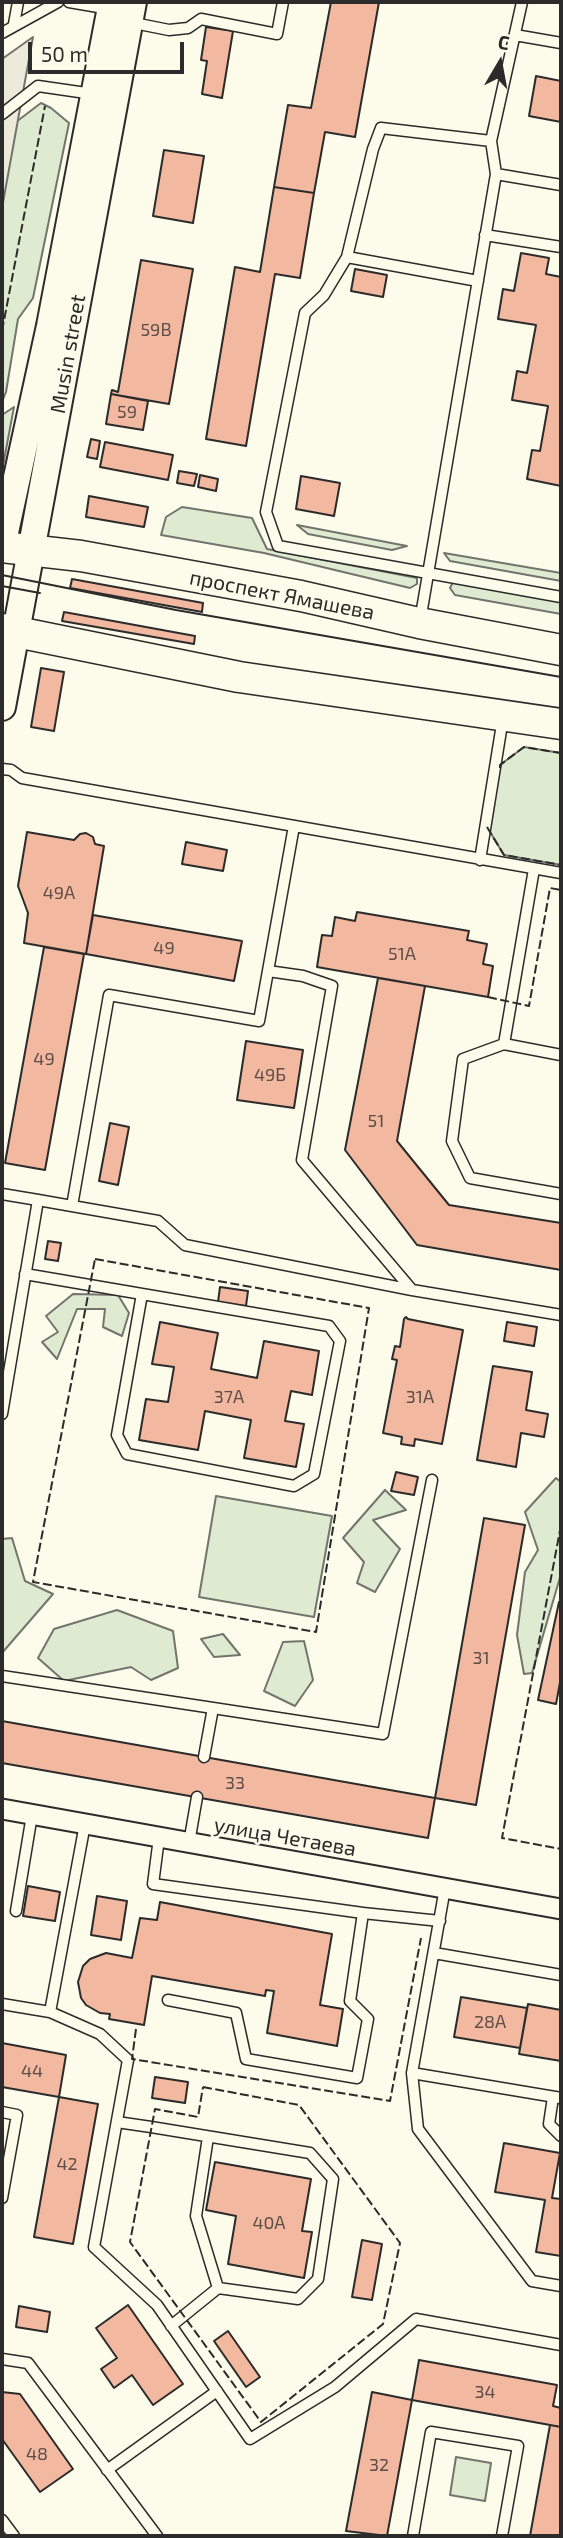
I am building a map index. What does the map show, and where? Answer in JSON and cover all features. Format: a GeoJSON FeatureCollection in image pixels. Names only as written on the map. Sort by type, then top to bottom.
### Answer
{"type":"FeatureCollection","features":[{"type":"Feature","properties":{"kind":"main road","name":"проспект Ямашева"},"geometry":{"type":"LineString","coordinates":[[2,547],[80,556],[301,596],[419,623],[561,650]]}},
{"type":"Feature","properties":{"kind":"main road"},"geometry":{"type":"LineString","coordinates":[[8,630],[239,677],[561,724]]}},
{"type":"Feature","properties":{"kind":"street","name":"Musin street"},"geometry":{"type":"LineString","coordinates":[[2,707],[8,630],[31,551],[121,9]]}},
{"type":"Feature","properties":{"kind":"street","name":"Musin street"},"geometry":{"type":"LineString","coordinates":[[2,547],[50,326],[105,96]]}},
{"type":"Feature","properties":{"kind":"street","name":"улица Четаева"},"geometry":{"type":"LineString","coordinates":[[2,1810],[561,1909]]}},
{"type":"Feature","properties":{"kind":"lane"},"geometry":{"type":"LineString","coordinates":[[14,24],[18,2]]}},
{"type":"Feature","properties":{"kind":"lane"},"geometry":{"type":"LineString","coordinates":[[2,33],[58,2]]}},
{"type":"Feature","properties":{"kind":"lane"},"geometry":{"type":"LineString","coordinates":[[69,2],[121,9],[169,30],[188,28],[201,19],[277,34],[283,2]]}},
{"type":"Feature","properties":{"kind":"lane"},"geometry":{"type":"LineString","coordinates":[[419,623],[496,174],[491,141],[522,2]]}},
{"type":"Feature","properties":{"kind":"lane"},"geometry":{"type":"LineString","coordinates":[[515,35],[561,43]]}},
{"type":"Feature","properties":{"kind":"lane"},"geometry":{"type":"LineString","coordinates":[[2,114],[38,86],[105,96]]}},
{"type":"Feature","properties":{"kind":"lane"},"geometry":{"type":"LineString","coordinates":[[491,141],[381,128],[373,149],[347,257],[324,295],[305,313],[266,512],[278,546],[561,597]]}},
{"type":"Feature","properties":{"kind":"lane"},"geometry":{"type":"LineString","coordinates":[[496,174],[561,185]]}},
{"type":"Feature","properties":{"kind":"lane"},"geometry":{"type":"LineString","coordinates":[[485,235],[561,247]]}},
{"type":"Feature","properties":{"kind":"lane"},"geometry":{"type":"LineString","coordinates":[[347,257],[478,281]]}},
{"type":"Feature","properties":{"kind":"lane"},"geometry":{"type":"LineString","coordinates":[[480,860],[504,715]]}},
{"type":"Feature","properties":{"kind":"lane"},"geometry":{"type":"LineString","coordinates":[[2,769],[11,770],[22,778],[561,873]]}},
{"type":"Feature","properties":{"kind":"lane"},"geometry":{"type":"LineString","coordinates":[[72,1206],[109,995],[259,1021],[294,826]]}},
{"type":"Feature","properties":{"kind":"lane"},"geometry":{"type":"LineString","coordinates":[[504,1044],[534,869]]}},
{"type":"Feature","properties":{"kind":"lane"},"geometry":{"type":"LineString","coordinates":[[268,971],[303,976],[332,986],[302,1160],[412,1290]]}},
{"type":"Feature","properties":{"kind":"lane"},"geometry":{"type":"LineString","coordinates":[[561,1055],[504,1044],[463,1059],[452,1141],[470,1178],[561,1194]]}},
{"type":"Feature","properties":{"kind":"lane"},"geometry":{"type":"LineString","coordinates":[[2,1194],[158,1221],[185,1245],[412,1290],[561,1315]]}},
{"type":"Feature","properties":{"kind":"lane"},"geometry":{"type":"LineString","coordinates":[[2,1414],[38,1200]]}},
{"type":"Feature","properties":{"kind":"lane"},"geometry":{"type":"LineString","coordinates":[[25,1274],[142,1294],[329,1326],[340,1341],[314,1474],[294,1486],[127,1454],[117,1435],[142,1294]]}},
{"type":"Feature","properties":{"kind":"lane"},"geometry":{"type":"LineString","coordinates":[[2,1676],[383,1734],[432,1480]]}},
{"type":"Feature","properties":{"kind":"lane"},"geometry":{"type":"LineString","coordinates":[[204,1757],[213,1709]]}},
{"type":"Feature","properties":{"kind":"lane"},"geometry":{"type":"LineString","coordinates":[[189,1843],[197,1797]]}},
{"type":"Feature","properties":{"kind":"lane"},"geometry":{"type":"LineString","coordinates":[[16,1911],[32,1815]]}},
{"type":"Feature","properties":{"kind":"lane"},"geometry":{"type":"LineString","coordinates":[[50,2012],[85,1824]]}},
{"type":"Feature","properties":{"kind":"lane"},"geometry":{"type":"LineString","coordinates":[[159,1838],[153,1884],[440,1921]]}},
{"type":"Feature","properties":{"kind":"lane"},"geometry":{"type":"LineString","coordinates":[[445,1888],[412,2073],[418,2129],[532,2281],[561,2286]]}},
{"type":"Feature","properties":{"kind":"lane"},"geometry":{"type":"LineString","coordinates":[[168,2000],[236,2013],[246,2059],[358,2078],[368,2019],[350,2001],[363,1913]]}},
{"type":"Feature","properties":{"kind":"lane"},"geometry":{"type":"LineString","coordinates":[[433,1953],[561,1975]]}},
{"type":"Feature","properties":{"kind":"lane"},"geometry":{"type":"LineString","coordinates":[[2,2004],[50,2012],[100,2034],[128,2060],[94,2247],[157,2305],[250,2439],[335,2387],[416,2319],[561,2345]]}},
{"type":"Feature","properties":{"kind":"lane"},"geometry":{"type":"LineString","coordinates":[[412,2073],[557,2098],[549,2124],[561,2136]]}},
{"type":"Feature","properties":{"kind":"lane"},"geometry":{"type":"LineString","coordinates":[[2,2112],[17,2115],[2,2198]]}},
{"type":"Feature","properties":{"kind":"lane"},"geometry":{"type":"LineString","coordinates":[[117,2122],[310,2153],[333,2179],[318,2280],[298,2299],[218,2288],[171,2326]]}},
{"type":"Feature","properties":{"kind":"lane"},"geometry":{"type":"LineString","coordinates":[[208,2137],[196,2216],[218,2288]]}},
{"type":"Feature","properties":{"kind":"lane"},"geometry":{"type":"LineString","coordinates":[[2,2359],[28,2363],[157,2536]]}},
{"type":"Feature","properties":{"kind":"lane"},"geometry":{"type":"LineString","coordinates":[[107,2470],[217,2391]]}},
{"type":"Feature","properties":{"kind":"lane"},"geometry":{"type":"LineString","coordinates":[[413,2536],[431,2432],[518,2446],[502,2536]]}},
{"type":"Feature","properties":{"kind":"lane"},"geometry":{"type":"LineString","coordinates":[[2,2520],[14,2536]]}},
{"type":"Feature","properties":{"kind":"green space"},"geometry":{"type":"Polygon","coordinates":[[[41,103],[69,123],[33,298],[18,319],[2,402],[2,202],[16,122],[41,103]]]}},
{"type":"Feature","properties":{"kind":"green space"},"geometry":{"type":"Polygon","coordinates":[[[14,407],[2,471],[2,415],[14,407]]]}},
{"type":"Feature","properties":{"kind":"green space"},"geometry":{"type":"Polygon","coordinates":[[[182,507],[252,518],[267,549],[417,578],[417,584],[410,588],[264,553],[161,535],[166,517],[182,507]]]}},
{"type":"Feature","properties":{"kind":"green space"},"geometry":{"type":"Polygon","coordinates":[[[297,525],[407,546],[392,550],[308,534],[297,525]]]}},
{"type":"Feature","properties":{"kind":"green space"},"geometry":{"type":"Polygon","coordinates":[[[444,553],[561,573],[561,581],[450,561],[444,553]]]}},
{"type":"Feature","properties":{"kind":"green space"},"geometry":{"type":"Polygon","coordinates":[[[453,582],[561,601],[561,614],[455,595],[450,588],[453,582]]]}},
{"type":"Feature","properties":{"kind":"green space"},"geometry":{"type":"Polygon","coordinates":[[[524,747],[561,753],[561,865],[504,855],[487,827],[500,765],[524,747]]]}},
{"type":"Feature","properties":{"kind":"green space"},"geometry":{"type":"Polygon","coordinates":[[[73,1294],[118,1295],[129,1313],[122,1336],[103,1327],[105,1309],[77,1309],[57,1359],[42,1342],[58,1332],[46,1316],[73,1294]]]}},
{"type":"Feature","properties":{"kind":"green space"},"geometry":{"type":"Polygon","coordinates":[[[556,1478],[561,1482],[561,1574],[532,1673],[524,1674],[517,1635],[525,1572],[538,1550],[525,1512],[556,1478]]]}},
{"type":"Feature","properties":{"kind":"green space"},"geometry":{"type":"Polygon","coordinates":[[[385,1490],[406,1510],[373,1520],[400,1549],[375,1592],[357,1583],[364,1562],[343,1538],[385,1490]]]}},
{"type":"Feature","properties":{"kind":"green space"},"geometry":{"type":"Polygon","coordinates":[[[216,1496],[332,1516],[314,1617],[199,1597],[216,1496]]]}},
{"type":"Feature","properties":{"kind":"green space"},"geometry":{"type":"Polygon","coordinates":[[[12,1538],[25,1581],[53,1594],[2,1653],[2,1539],[12,1538]]]}},
{"type":"Feature","properties":{"kind":"green space"},"geometry":{"type":"Polygon","coordinates":[[[117,1610],[173,1631],[178,1668],[151,1680],[131,1667],[64,1681],[38,1658],[54,1629],[117,1610]]]}},
{"type":"Feature","properties":{"kind":"green space"},"geometry":{"type":"Polygon","coordinates":[[[223,1634],[240,1655],[214,1657],[201,1639],[223,1634]]]}},
{"type":"Feature","properties":{"kind":"green space"},"geometry":{"type":"Polygon","coordinates":[[[304,1641],[313,1680],[295,1706],[264,1691],[283,1642],[304,1641]]]}},
{"type":"Feature","properties":{"kind":"green space"},"geometry":{"type":"Polygon","coordinates":[[[456,2457],[491,2463],[485,2501],[450,2495],[456,2457]]]}},
{"type":"Feature","properties":{"kind":"shaded area"},"geometry":{"type":"Polygon","coordinates":[[[33,37],[2,208],[2,59],[33,37]]]}},
{"type":"Feature","properties":{"kind":"building"},"geometry":{"type":"Polygon","coordinates":[[[331,2],[379,2],[355,137],[325,132],[314,193],[274,187],[288,105],[311,108],[331,2]]]}},
{"type":"Feature","properties":{"kind":"building"},"geometry":{"type":"Polygon","coordinates":[[[206,27],[233,31],[222,98],[202,94],[207,61],[201,60],[206,27]]]}},
{"type":"Feature","properties":{"kind":"building"},"geometry":{"type":"Polygon","coordinates":[[[536,76],[561,81],[561,122],[529,116],[536,76]]]}},
{"type":"Feature","properties":{"kind":"building"},"geometry":{"type":"Polygon","coordinates":[[[164,150],[204,156],[193,223],[153,216],[164,150]]]}},
{"type":"Feature","properties":{"kind":"building"},"geometry":{"type":"Polygon","coordinates":[[[274,187],[314,193],[300,278],[275,274],[246,446],[206,439],[235,267],[260,272],[274,187]]]}},
{"type":"Feature","properties":{"kind":"building"},"geometry":{"type":"Polygon","coordinates":[[[521,253],[549,258],[546,274],[561,277],[561,486],[527,479],[532,450],[540,451],[548,406],[512,400],[517,371],[527,373],[536,325],[498,319],[503,289],[514,291],[521,253]]]}},
{"type":"Feature","properties":{"kind":"building"},"geometry":{"type":"Polygon","coordinates":[[[141,260],[193,269],[169,404],[111,394],[112,390],[118,392],[141,260]]]}},
{"type":"Feature","properties":{"kind":"building"},"geometry":{"type":"Polygon","coordinates":[[[355,269],[387,275],[383,297],[351,291],[355,269]]]}},
{"type":"Feature","properties":{"kind":"building"},"geometry":{"type":"Polygon","coordinates":[[[111,394],[148,401],[143,430],[106,424],[111,394]]]}},
{"type":"Feature","properties":{"kind":"building"},"geometry":{"type":"Polygon","coordinates":[[[91,439],[100,441],[97,459],[87,457],[91,439]]]}},
{"type":"Feature","properties":{"kind":"building"},"geometry":{"type":"Polygon","coordinates":[[[105,442],[173,455],[168,480],[100,467],[105,442]]]}},
{"type":"Feature","properties":{"kind":"building"},"geometry":{"type":"Polygon","coordinates":[[[179,471],[197,474],[194,486],[177,483],[179,471]]]}},
{"type":"Feature","properties":{"kind":"building"},"geometry":{"type":"Polygon","coordinates":[[[200,475],[218,479],[216,491],[198,487],[200,475]]]}},
{"type":"Feature","properties":{"kind":"building"},"geometry":{"type":"Polygon","coordinates":[[[301,476],[340,483],[334,516],[296,509],[301,476]]]}},
{"type":"Feature","properties":{"kind":"building"},"geometry":{"type":"Polygon","coordinates":[[[89,496],[148,507],[144,527],[86,517],[89,496]]]}},
{"type":"Feature","properties":{"kind":"building"},"geometry":{"type":"Polygon","coordinates":[[[72,579],[203,603],[202,612],[70,588],[72,579]]]}},
{"type":"Feature","properties":{"kind":"building"},"geometry":{"type":"Polygon","coordinates":[[[64,612],[195,636],[194,644],[62,621],[64,612]]]}},
{"type":"Feature","properties":{"kind":"building"},"geometry":{"type":"Polygon","coordinates":[[[41,668],[64,672],[54,731],[31,727],[41,668]]]}},
{"type":"Feature","properties":{"kind":"building"},"geometry":{"type":"Polygon","coordinates":[[[27,832],[74,840],[80,834],[86,833],[93,837],[95,844],[104,846],[86,954],[24,943],[28,913],[18,886],[27,832]]]}},
{"type":"Feature","properties":{"kind":"building"},"geometry":{"type":"Polygon","coordinates":[[[186,842],[227,850],[223,871],[182,864],[186,842]]]}},
{"type":"Feature","properties":{"kind":"building"},"geometry":{"type":"Polygon","coordinates":[[[357,912],[469,931],[467,940],[487,944],[483,964],[493,966],[488,997],[317,967],[322,935],[332,936],[335,917],[355,921],[357,912]]]}},
{"type":"Feature","properties":{"kind":"building"},"geometry":{"type":"Polygon","coordinates":[[[93,915],[242,941],[234,981],[86,954],[93,915]]]}},
{"type":"Feature","properties":{"kind":"building"},"geometry":{"type":"Polygon","coordinates":[[[44,947],[84,954],[45,1170],[5,1163],[44,947]]]}},
{"type":"Feature","properties":{"kind":"building"},"geometry":{"type":"Polygon","coordinates":[[[378,978],[425,986],[397,1141],[449,1205],[561,1223],[561,1270],[417,1245],[345,1150],[378,978]]]}},
{"type":"Feature","properties":{"kind":"building"},"geometry":{"type":"Polygon","coordinates":[[[246,1041],[303,1050],[294,1108],[237,1100],[246,1041]]]}},
{"type":"Feature","properties":{"kind":"building"},"geometry":{"type":"Polygon","coordinates":[[[110,1123],[129,1127],[118,1185],[99,1181],[110,1123]]]}},
{"type":"Feature","properties":{"kind":"building"},"geometry":{"type":"Polygon","coordinates":[[[48,1241],[61,1243],[58,1261],[45,1259],[48,1241]]]}},
{"type":"Feature","properties":{"kind":"building"},"geometry":{"type":"Polygon","coordinates":[[[220,1287],[248,1291],[246,1306],[218,1302],[220,1287]]]}},
{"type":"Feature","properties":{"kind":"building"},"geometry":{"type":"Polygon","coordinates":[[[406,1317],[463,1330],[442,1444],[415,1439],[414,1446],[401,1444],[402,1437],[383,1433],[397,1360],[392,1359],[395,1346],[400,1347],[406,1317]]]}},
{"type":"Feature","properties":{"kind":"building"},"geometry":{"type":"Polygon","coordinates":[[[160,1322],[218,1333],[211,1369],[257,1378],[264,1341],[319,1351],[312,1395],[291,1391],[285,1421],[304,1424],[296,1467],[244,1458],[251,1420],[205,1411],[198,1450],[139,1440],[146,1399],[168,1402],[174,1367],[152,1364],[160,1322]]]}},
{"type":"Feature","properties":{"kind":"building"},"geometry":{"type":"Polygon","coordinates":[[[507,1322],[537,1327],[534,1346],[504,1341],[507,1322]]]}},
{"type":"Feature","properties":{"kind":"building"},"geometry":{"type":"Polygon","coordinates":[[[493,1366],[532,1372],[526,1410],[548,1414],[544,1437],[521,1433],[516,1467],[477,1460],[493,1366]]]}},
{"type":"Feature","properties":{"kind":"building"},"geometry":{"type":"Polygon","coordinates":[[[396,1472],[418,1477],[414,1495],[391,1491],[396,1472]]]}},
{"type":"Feature","properties":{"kind":"building"},"geometry":{"type":"Polygon","coordinates":[[[484,1518],[525,1525],[476,1805],[435,1798],[484,1518]]]}},
{"type":"Feature","properties":{"kind":"building"},"geometry":{"type":"Polygon","coordinates":[[[559,1602],[561,1677],[556,1704],[538,1700],[559,1602]]]}},
{"type":"Feature","properties":{"kind":"building"},"geometry":{"type":"Polygon","coordinates":[[[2,1721],[435,1798],[428,1838],[2,1763],[2,1721]]]}},
{"type":"Feature","properties":{"kind":"building"},"geometry":{"type":"Polygon","coordinates":[[[28,1886],[60,1892],[55,1921],[23,1916],[28,1886]]]}},
{"type":"Feature","properties":{"kind":"building"},"geometry":{"type":"Polygon","coordinates":[[[97,1896],[127,1901],[121,1940],[91,1935],[97,1896]]]}},
{"type":"Feature","properties":{"kind":"building"},"geometry":{"type":"Polygon","coordinates":[[[160,1902],[332,1934],[320,2005],[343,2009],[337,2046],[267,2033],[274,1991],[266,1990],[265,1996],[152,1976],[144,2025],[109,2019],[110,2014],[100,2013],[86,2005],[81,1998],[78,1982],[83,1966],[90,1959],[106,1953],[132,1958],[140,1918],[157,1920],[160,1902]]]}},
{"type":"Feature","properties":{"kind":"building"},"geometry":{"type":"Polygon","coordinates":[[[461,1997],[527,2008],[520,2048],[454,2037],[461,1997]]]}},
{"type":"Feature","properties":{"kind":"building"},"geometry":{"type":"Polygon","coordinates":[[[528,2004],[561,2010],[561,2061],[519,2054],[528,2004]]]}},
{"type":"Feature","properties":{"kind":"building"},"geometry":{"type":"Polygon","coordinates":[[[2,2043],[66,2055],[59,2097],[2,2087],[2,2043]]]}},
{"type":"Feature","properties":{"kind":"building"},"geometry":{"type":"Polygon","coordinates":[[[155,2077],[188,2082],[185,2103],[152,2098],[155,2077]]]}},
{"type":"Feature","properties":{"kind":"building"},"geometry":{"type":"Polygon","coordinates":[[[59,2097],[98,2104],[73,2244],[34,2237],[59,2097]]]}},
{"type":"Feature","properties":{"kind":"building"},"geometry":{"type":"Polygon","coordinates":[[[504,2143],[560,2153],[552,2198],[561,2199],[561,2256],[536,2252],[545,2200],[495,2192],[504,2143]]]}},
{"type":"Feature","properties":{"kind":"building"},"geometry":{"type":"Polygon","coordinates":[[[215,2162],[311,2179],[302,2231],[312,2232],[304,2278],[228,2264],[236,2216],[206,2210],[215,2162]]]}},
{"type":"Feature","properties":{"kind":"building"},"geometry":{"type":"Polygon","coordinates":[[[362,2240],[382,2244],[372,2300],[352,2297],[362,2240]]]}},
{"type":"Feature","properties":{"kind":"building"},"geometry":{"type":"Polygon","coordinates":[[[128,2305],[183,2384],[153,2405],[132,2375],[114,2388],[101,2369],[117,2358],[96,2328],[128,2305]]]}},
{"type":"Feature","properties":{"kind":"building"},"geometry":{"type":"Polygon","coordinates":[[[19,2306],[50,2312],[47,2332],[16,2327],[19,2306]]]}},
{"type":"Feature","properties":{"kind":"building"},"geometry":{"type":"Polygon","coordinates":[[[228,2331],[260,2377],[246,2387],[214,2341],[228,2331]]]}},
{"type":"Feature","properties":{"kind":"building"},"geometry":{"type":"Polygon","coordinates":[[[419,2360],[557,2385],[553,2406],[561,2408],[561,2427],[412,2400],[419,2360]]]}},
{"type":"Feature","properties":{"kind":"building"},"geometry":{"type":"Polygon","coordinates":[[[2,2392],[20,2394],[73,2469],[40,2492],[2,2439],[2,2392]]]}},
{"type":"Feature","properties":{"kind":"building"},"geometry":{"type":"Polygon","coordinates":[[[372,2392],[412,2400],[387,2536],[346,2531],[372,2392]]]}},
{"type":"Feature","properties":{"kind":"building"},"geometry":{"type":"Polygon","coordinates":[[[550,2425],[561,2427],[561,2536],[530,2536],[550,2425]]]}},
{"type":"Feature","properties":{"kind":"tram line"},"geometry":{"type":"LineString","coordinates":[[2,575],[176,610],[561,677]]}},
{"type":"Feature","properties":{"kind":"tram line"},"geometry":{"type":"LineString","coordinates":[[2,586],[40,593]]}},
{"type":"Feature","properties":{"kind":"fence"},"geometry":{"type":"LineString","coordinates":[[2,331],[45,106]]}},
{"type":"Feature","properties":{"kind":"fence"},"geometry":{"type":"LineString","coordinates":[[500,768],[500,765],[524,747],[561,753]]}},
{"type":"Feature","properties":{"kind":"fence"},"geometry":{"type":"LineString","coordinates":[[487,827],[504,855],[561,865]]}},
{"type":"Feature","properties":{"kind":"fence"},"geometry":{"type":"LineString","coordinates":[[488,997],[529,1006],[550,888],[561,890]]}},
{"type":"Feature","properties":{"kind":"fence"},"geometry":{"type":"LineString","coordinates":[[95,1259],[369,1308],[316,1632],[33,1582],[95,1259]]}},
{"type":"Feature","properties":{"kind":"fence"},"geometry":{"type":"LineString","coordinates":[[561,1525],[502,1838],[561,1849]]}},
{"type":"Feature","properties":{"kind":"fence"},"geometry":{"type":"LineString","coordinates":[[136,2029],[132,2059],[390,2101],[421,1938]]}},
{"type":"Feature","properties":{"kind":"fence"},"geometry":{"type":"LineString","coordinates":[[203,2087],[299,2105],[400,2243],[383,2324],[261,2422],[130,2242],[155,2109],[198,2117],[203,2087]]}}]}
